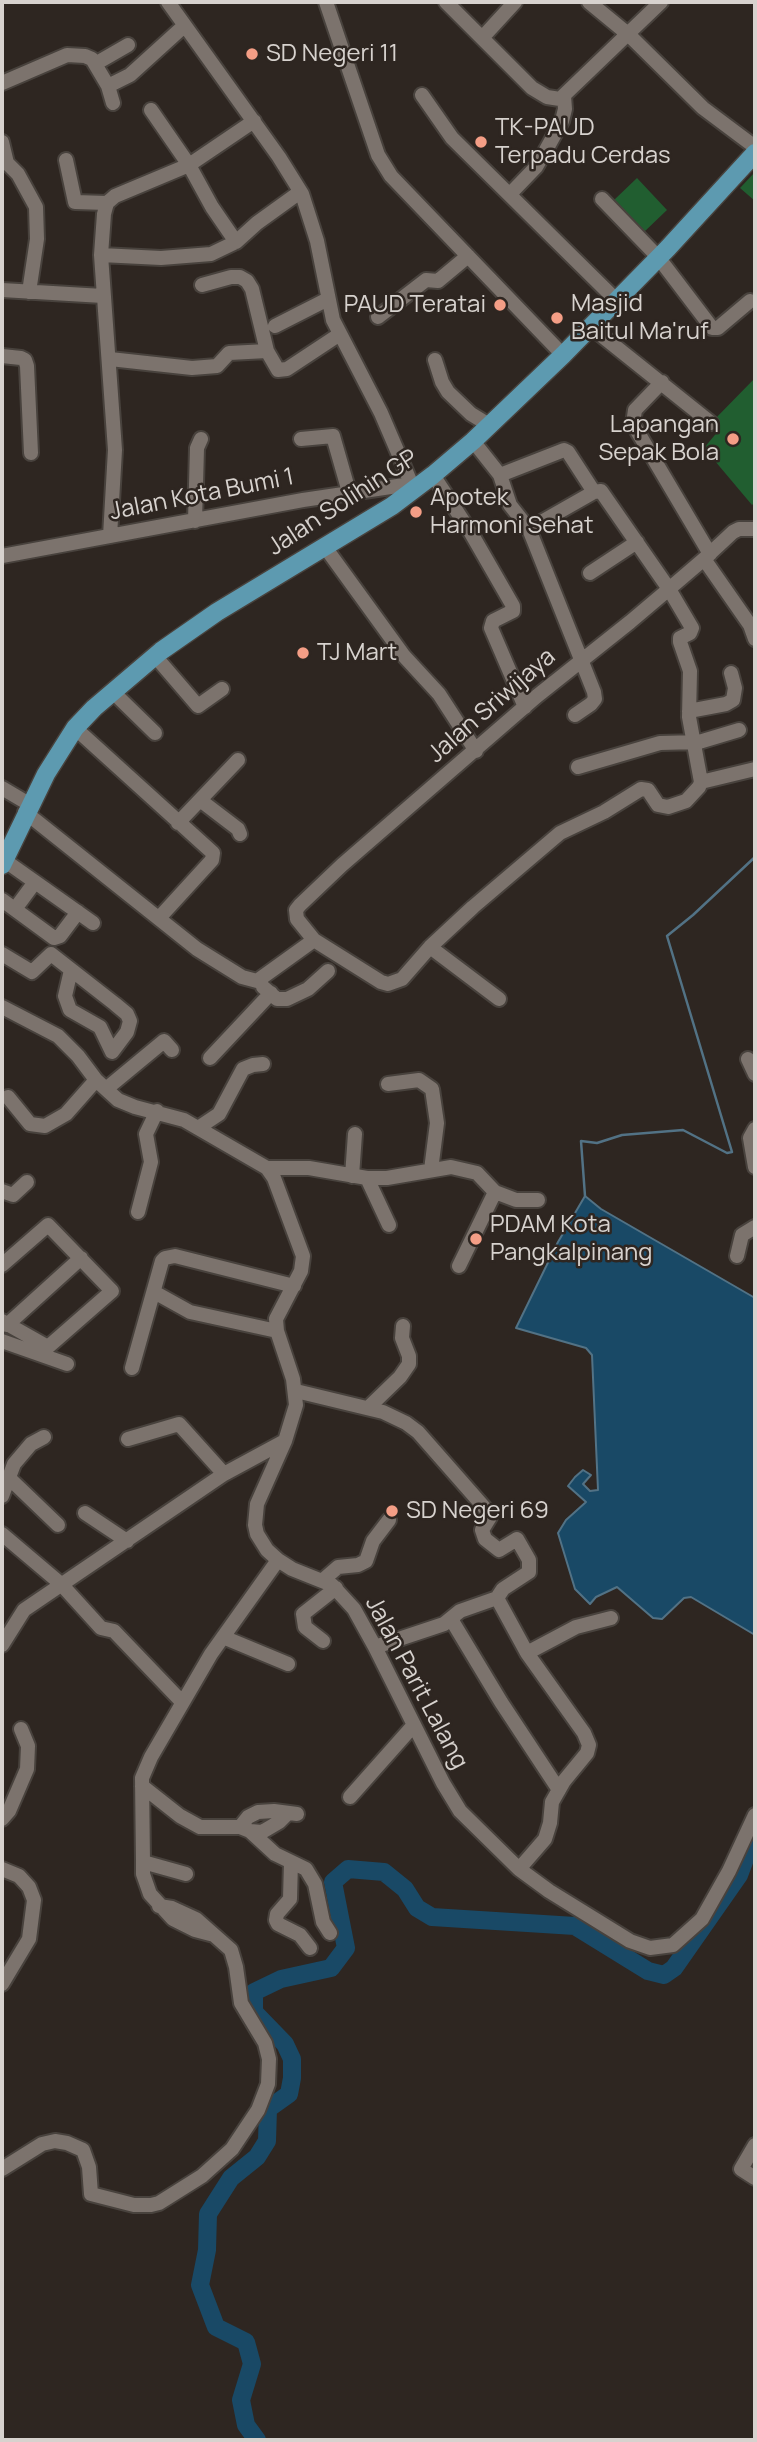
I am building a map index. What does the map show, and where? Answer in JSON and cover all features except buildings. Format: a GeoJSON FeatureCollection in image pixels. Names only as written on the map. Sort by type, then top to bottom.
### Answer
{"type":"FeatureCollection","features":[{"type":"Feature","properties":{"kind":"main road","name":"Jalan Solihin GP"},"geometry":{"type":"LineString","coordinates":[[3,862],[27,808],[75,728],[113,692],[155,656],[217,612],[392,506],[412,487],[433,475],[473,441],[617,301],[755,153]]}},
{"type":"Feature","properties":{"kind":"street"},"geometry":{"type":"LineString","coordinates":[[168,2],[254,121],[300,192],[317,241],[328,299],[340,334],[381,413],[412,487]]}},
{"type":"Feature","properties":{"kind":"street"},"geometry":{"type":"LineString","coordinates":[[326,2],[378,155],[391,176],[563,355]]}},
{"type":"Feature","properties":{"kind":"street"},"geometry":{"type":"LineString","coordinates":[[446,2],[533,88],[547,97],[560,99],[661,2]]}},
{"type":"Feature","properties":{"kind":"street"},"geometry":{"type":"LineString","coordinates":[[482,38],[515,2]]}},
{"type":"Feature","properties":{"kind":"street"},"geometry":{"type":"LineString","coordinates":[[589,2],[629,35],[703,108],[755,147]]}},
{"type":"Feature","properties":{"kind":"street"},"geometry":{"type":"LineString","coordinates":[[108,86],[130,75],[184,26]]}},
{"type":"Feature","properties":{"kind":"street"},"geometry":{"type":"LineString","coordinates":[[95,64],[128,45]]}},
{"type":"Feature","properties":{"kind":"street"},"geometry":{"type":"LineString","coordinates":[[2,83],[67,55],[88,57],[108,86],[113,103]]}},
{"type":"Feature","properties":{"kind":"street"},"geometry":{"type":"LineString","coordinates":[[422,95],[452,138],[617,301]]}},
{"type":"Feature","properties":{"kind":"street"},"geometry":{"type":"LineString","coordinates":[[510,194],[536,167],[562,121],[564,96]]}},
{"type":"Feature","properties":{"kind":"street"},"geometry":{"type":"LineString","coordinates":[[151,110],[189,165],[236,242]]}},
{"type":"Feature","properties":{"kind":"street"},"geometry":{"type":"LineString","coordinates":[[66,160],[75,202],[107,203],[121,193],[189,165],[254,121]]}},
{"type":"Feature","properties":{"kind":"street"},"geometry":{"type":"LineString","coordinates":[[2,142],[6,163],[18,174],[36,207],[37,239],[29,292]]}},
{"type":"Feature","properties":{"kind":"street"},"geometry":{"type":"LineString","coordinates":[[101,256],[161,258],[211,254],[236,242],[300,192]]}},
{"type":"Feature","properties":{"kind":"street"},"geometry":{"type":"LineString","coordinates":[[602,199],[659,257],[714,329],[750,301]]}},
{"type":"Feature","properties":{"kind":"street"},"geometry":{"type":"LineString","coordinates":[[107,203],[102,224],[101,256],[115,450],[110,536]]}},
{"type":"Feature","properties":{"kind":"street"},"geometry":{"type":"LineString","coordinates":[[378,317],[426,281],[438,281],[468,256]]}},
{"type":"Feature","properties":{"kind":"street"},"geometry":{"type":"LineString","coordinates":[[202,285],[231,277],[240,277],[247,281],[252,289],[267,351],[278,370],[284,371],[340,334]]}},
{"type":"Feature","properties":{"kind":"street"},"geometry":{"type":"LineString","coordinates":[[2,290],[103,296]]}},
{"type":"Feature","properties":{"kind":"street"},"geometry":{"type":"LineString","coordinates":[[275,326],[328,299]]}},
{"type":"Feature","properties":{"kind":"street"},"geometry":{"type":"LineString","coordinates":[[590,327],[710,423]]}},
{"type":"Feature","properties":{"kind":"street"},"geometry":{"type":"LineString","coordinates":[[110,359],[145,361],[181,368],[207,368],[217,366],[229,353],[267,351]]}},
{"type":"Feature","properties":{"kind":"street"},"geometry":{"type":"LineString","coordinates":[[2,356],[20,358],[25,360],[27,366],[31,453]]}},
{"type":"Feature","properties":{"kind":"street"},"geometry":{"type":"LineString","coordinates":[[435,360],[448,392],[471,414],[489,425]]}},
{"type":"Feature","properties":{"kind":"street"},"geometry":{"type":"LineString","coordinates":[[662,383],[635,410],[633,424],[707,556],[750,625],[755,639]]}},
{"type":"Feature","properties":{"kind":"street"},"geometry":{"type":"LineString","coordinates":[[301,439],[333,436],[349,492]]}},
{"type":"Feature","properties":{"kind":"street"},"geometry":{"type":"LineString","coordinates":[[195,521],[197,448],[201,439]]}},
{"type":"Feature","properties":{"kind":"street"},"geometry":{"type":"LineString","coordinates":[[473,441],[500,475],[510,505],[529,529],[594,692],[592,704],[575,715]]}},
{"type":"Feature","properties":{"kind":"street"},"geometry":{"type":"LineString","coordinates":[[500,475],[564,450],[594,492]]}},
{"type":"Feature","properties":{"kind":"street"},"geometry":{"type":"LineString","coordinates":[[433,475],[477,543],[513,606],[513,611],[492,621],[491,628],[525,707]]}},
{"type":"Feature","properties":{"kind":"street","name":"Jalan Kota Bumi 1"},"geometry":{"type":"LineString","coordinates":[[2,556],[349,492],[412,487]]}},
{"type":"Feature","properties":{"kind":"street"},"geometry":{"type":"LineString","coordinates":[[257,981],[314,940],[373,979],[388,984],[402,979],[430,947],[514,870],[560,833],[604,812],[641,789],[648,790],[659,805],[673,806],[694,795],[701,782],[689,711],[690,671],[680,638],[690,634],[692,628],[669,589],[601,491],[594,492],[529,529]]}},
{"type":"Feature","properties":{"kind":"street","name":"Jalan Sriwijaya"},"geometry":{"type":"LineString","coordinates":[[314,940],[297,919],[296,910],[341,865],[739,529],[755,529]]}},
{"type":"Feature","properties":{"kind":"street"},"geometry":{"type":"LineString","coordinates":[[590,573],[636,542]]}},
{"type":"Feature","properties":{"kind":"street"},"geometry":{"type":"LineString","coordinates":[[325,547],[404,656],[439,694],[476,751]]}},
{"type":"Feature","properties":{"kind":"street"},"geometry":{"type":"LineString","coordinates":[[155,656],[198,706],[222,689]]}},
{"type":"Feature","properties":{"kind":"street"},"geometry":{"type":"LineString","coordinates":[[689,711],[726,704],[733,700],[735,688],[731,673]]}},
{"type":"Feature","properties":{"kind":"street"},"geometry":{"type":"LineString","coordinates":[[113,692],[155,733]]}},
{"type":"Feature","properties":{"kind":"street"},"geometry":{"type":"LineString","coordinates":[[75,728],[213,853],[213,857],[159,918]]}},
{"type":"Feature","properties":{"kind":"street"},"geometry":{"type":"LineString","coordinates":[[578,767],[660,743],[707,741],[740,730]]}},
{"type":"Feature","properties":{"kind":"street"},"geometry":{"type":"LineString","coordinates":[[178,823],[238,761]]}},
{"type":"Feature","properties":{"kind":"street"},"geometry":{"type":"LineString","coordinates":[[701,782],[755,769]]}},
{"type":"Feature","properties":{"kind":"street"},"geometry":{"type":"LineString","coordinates":[[2,788],[197,949],[242,977],[257,981],[277,999],[287,999],[308,989],[328,971]]}},
{"type":"Feature","properties":{"kind":"street"},"geometry":{"type":"LineString","coordinates":[[200,800],[238,829],[240,834]]}},
{"type":"Feature","properties":{"kind":"street"},"geometry":{"type":"LineString","coordinates":[[3,862],[93,923]]}},
{"type":"Feature","properties":{"kind":"street"},"geometry":{"type":"LineString","coordinates":[[15,909],[35,882]]}},
{"type":"Feature","properties":{"kind":"street"},"geometry":{"type":"LineString","coordinates":[[2,900],[35,926],[57,939],[78,912]]}},
{"type":"Feature","properties":{"kind":"street"},"geometry":{"type":"LineString","coordinates":[[430,947],[499,999]]}},
{"type":"Feature","properties":{"kind":"street"},"geometry":{"type":"LineString","coordinates":[[2,954],[32,972],[51,954],[71,970],[129,1018],[127,1032],[112,1052],[100,1027],[70,1010],[65,996],[71,970]]}},
{"type":"Feature","properties":{"kind":"street"},"geometry":{"type":"LineString","coordinates":[[210,1058],[271,993]]}},
{"type":"Feature","properties":{"kind":"street"},"geometry":{"type":"LineString","coordinates":[[2,1007],[58,1036],[101,1085],[125,1104],[175,1116],[198,1128],[267,1168],[278,1187],[302,1247],[303,1262],[294,1286],[276,1319],[277,1331],[296,1391],[294,1417],[257,1504],[257,1534],[267,1550],[278,1560],[292,1569],[330,1584]]}},
{"type":"Feature","properties":{"kind":"street"},"geometry":{"type":"LineString","coordinates":[[8,1097],[30,1124],[45,1126],[66,1114],[101,1085],[164,1041],[172,1050]]}},
{"type":"Feature","properties":{"kind":"street"},"geometry":{"type":"LineString","coordinates":[[748,1059],[755,1074]]}},
{"type":"Feature","properties":{"kind":"street"},"geometry":{"type":"LineString","coordinates":[[198,1128],[219,1114],[243,1069],[262,1064]]}},
{"type":"Feature","properties":{"kind":"street"},"geometry":{"type":"LineString","coordinates":[[388,1084],[419,1080],[432,1089],[436,1124],[431,1170]]}},
{"type":"Feature","properties":{"kind":"street"},"geometry":{"type":"LineString","coordinates":[[138,1212],[151,1162],[145,1138],[157,1111]]}},
{"type":"Feature","properties":{"kind":"street"},"geometry":{"type":"LineString","coordinates":[[755,1129],[750,1138],[755,1167]]}},
{"type":"Feature","properties":{"kind":"street"},"geometry":{"type":"LineString","coordinates":[[355,1134],[359,1177],[389,1225]]}},
{"type":"Feature","properties":{"kind":"street"},"geometry":{"type":"LineString","coordinates":[[267,1168],[309,1168],[359,1177],[387,1178],[451,1167],[471,1171],[483,1178],[495,1192],[521,1201],[538,1200]]}},
{"type":"Feature","properties":{"kind":"street"},"geometry":{"type":"LineString","coordinates":[[2,1191],[13,1195],[27,1182]]}},
{"type":"Feature","properties":{"kind":"street"},"geometry":{"type":"LineString","coordinates":[[459,1266],[495,1192]]}},
{"type":"Feature","properties":{"kind":"street"},"geometry":{"type":"LineString","coordinates":[[2,1265],[48,1224],[81,1258],[112,1291],[48,1347],[4,1323],[81,1258]]}},
{"type":"Feature","properties":{"kind":"street"},"geometry":{"type":"LineString","coordinates":[[737,1256],[742,1235],[755,1227]]}},
{"type":"Feature","properties":{"kind":"street"},"geometry":{"type":"LineString","coordinates":[[132,1368],[162,1261],[170,1255],[294,1286]]}},
{"type":"Feature","properties":{"kind":"street"},"geometry":{"type":"LineString","coordinates":[[154,1292],[190,1312],[277,1331]]}},
{"type":"Feature","properties":{"kind":"street"},"geometry":{"type":"LineString","coordinates":[[368,1408],[400,1377],[409,1364],[402,1338],[403,1326]]}},
{"type":"Feature","properties":{"kind":"street"},"geometry":{"type":"LineString","coordinates":[[2,1341],[67,1364]]}},
{"type":"Feature","properties":{"kind":"street"},"geometry":{"type":"LineString","coordinates":[[296,1391],[383,1412],[406,1423],[431,1446],[490,1514],[482,1534],[496,1549],[502,1550],[515,1539],[519,1539],[529,1560],[530,1571],[503,1589],[498,1598],[468,1608],[451,1619],[402,1639],[375,1647]]}},
{"type":"Feature","properties":{"kind":"street"},"geometry":{"type":"LineString","coordinates":[[128,1439],[179,1424],[224,1474]]}},
{"type":"Feature","properties":{"kind":"street"},"geometry":{"type":"LineString","coordinates":[[2,1496],[8,1477],[22,1453],[44,1437]]}},
{"type":"Feature","properties":{"kind":"street"},"geometry":{"type":"LineString","coordinates":[[2,1645],[24,1609],[224,1474],[285,1441]]}},
{"type":"Feature","properties":{"kind":"street"},"geometry":{"type":"LineString","coordinates":[[8,1477],[58,1525]]}},
{"type":"Feature","properties":{"kind":"street"},"geometry":{"type":"LineString","coordinates":[[85,1513],[128,1541]]}},
{"type":"Feature","properties":{"kind":"street"},"geometry":{"type":"LineString","coordinates":[[323,1641],[305,1627],[303,1614],[330,1584],[338,1567],[358,1565],[366,1561],[373,1541],[389,1520]]}},
{"type":"Feature","properties":{"kind":"street"},"geometry":{"type":"LineString","coordinates":[[2,1534],[61,1584],[101,1628],[107,1631],[113,1629],[182,1702]]}},
{"type":"Feature","properties":{"kind":"street"},"geometry":{"type":"LineString","coordinates":[[2,2169],[42,2144],[55,2141],[67,2143],[83,2150],[89,2167],[91,2194],[142,2206],[159,2203],[192,2184],[232,2149],[258,2110],[266,2092],[269,2059],[265,2043],[241,2003],[231,1950],[215,1935],[182,1924],[159,1906],[147,1886],[143,1862],[142,1786],[151,1757],[182,1702],[223,1637],[278,1560]]}},
{"type":"Feature","properties":{"kind":"street","name":"Jalan Parit Lalang"},"geometry":{"type":"LineString","coordinates":[[330,1584],[354,1609],[413,1726],[460,1811],[519,1869],[549,1891],[630,1941],[650,1948],[662,1948],[678,1942],[702,1919],[729,1871],[755,1815]]}},
{"type":"Feature","properties":{"kind":"street"},"geometry":{"type":"LineString","coordinates":[[498,1598],[527,1653],[588,1739],[587,1752],[550,1807],[550,1823],[545,1839],[519,1869]]}},
{"type":"Feature","properties":{"kind":"street"},"geometry":{"type":"LineString","coordinates":[[527,1653],[576,1627],[611,1618]]}},
{"type":"Feature","properties":{"kind":"street"},"geometry":{"type":"LineString","coordinates":[[451,1619],[559,1790]]}},
{"type":"Feature","properties":{"kind":"street"},"geometry":{"type":"LineString","coordinates":[[223,1637],[288,1664]]}},
{"type":"Feature","properties":{"kind":"street"},"geometry":{"type":"LineString","coordinates":[[350,1797],[413,1726]]}},
{"type":"Feature","properties":{"kind":"street"},"geometry":{"type":"LineString","coordinates":[[2,1819],[9,1811],[27,1769],[28,1746],[21,1729]]}},
{"type":"Feature","properties":{"kind":"street"},"geometry":{"type":"LineString","coordinates":[[142,1786],[180,1816],[200,1827],[262,1832],[293,1814],[258,1812],[248,1817],[245,1829]]}},
{"type":"Feature","properties":{"kind":"street"},"geometry":{"type":"LineString","coordinates":[[245,1829],[275,1854],[310,1874],[315,1884],[323,1922],[330,1933]]}},
{"type":"Feature","properties":{"kind":"street"},"geometry":{"type":"LineString","coordinates":[[143,1862],[186,1874]]}},
{"type":"Feature","properties":{"kind":"street"},"geometry":{"type":"LineString","coordinates":[[291,1862],[290,1899],[277,1914],[276,1920],[300,1935],[310,1948]]}},
{"type":"Feature","properties":{"kind":"street"},"geometry":{"type":"LineString","coordinates":[[2,1869],[19,1876],[29,1887],[34,1900],[29,1939],[2,1984]]}},
{"type":"Feature","properties":{"kind":"street"},"geometry":{"type":"LineString","coordinates":[[755,2145],[741,2169],[755,2178]]}},
{"type":"Feature","properties":{"kind":"green space"},"geometry":{"type":"Polygon","coordinates":[[[755,172],[755,201],[740,188],[755,172]]]}},
{"type":"Feature","properties":{"kind":"green space"},"geometry":{"type":"Polygon","coordinates":[[[637,178],[667,210],[643,233],[636,227],[638,224],[614,200],[637,178]]]}},
{"type":"Feature","properties":{"kind":"green space","name":"Lapangan Sepak Bola"},"geometry":{"type":"Polygon","coordinates":[[[755,378],[755,502],[752,505],[704,448],[719,430],[711,423],[755,378]]]}},
{"type":"Feature","properties":{"kind":"water"},"geometry":{"type":"Polygon","coordinates":[[[585,1196],[601,1209],[755,1298],[755,1635],[691,1597],[684,1598],[662,1619],[653,1618],[617,1587],[596,1597],[590,1604],[575,1589],[558,1533],[566,1520],[586,1502],[568,1486],[575,1477],[583,1470],[591,1475],[583,1484],[590,1491],[598,1490],[592,1355],[586,1348],[516,1328],[558,1242],[585,1196]]]}},
{"type":"Feature","properties":{"kind":"waterway"},"geometry":{"type":"LineString","coordinates":[[585,1196],[581,1141],[597,1143],[622,1135],[683,1130],[727,1153],[732,1152],[667,936],[755,857]]}},
{"type":"Feature","properties":{"kind":"waterway"},"geometry":{"type":"LineString","coordinates":[[257,2440],[246,2425],[241,2400],[252,2364],[246,2342],[216,2327],[200,2285],[207,2250],[208,2214],[231,2178],[257,2157],[267,2141],[268,2109],[289,2094],[292,2059],[285,2044],[254,2012],[254,1992],[281,1979],[331,1968],[346,1948],[333,1882],[348,1869],[384,1872],[405,1889],[417,1908],[432,1917],[575,1926],[648,1971],[664,1975],[674,1968],[739,1875],[745,1859],[755,1845]]}},
{"type":"Feature","properties":{"kind":"place","name":"SD Negeri 11"},"geometry":{"type":"Point","coordinates":[252,54]}},
{"type":"Feature","properties":{"kind":"place","name":"TK-PAUD Terpadu Cerdas"},"geometry":{"type":"Point","coordinates":[481,142]}},
{"type":"Feature","properties":{"kind":"place","name":"PAUD Teratai"},"geometry":{"type":"Point","coordinates":[500,305]}},
{"type":"Feature","properties":{"kind":"place","name":"Masjid Baitul Ma'ruf"},"geometry":{"type":"Point","coordinates":[557,318]}},
{"type":"Feature","properties":{"kind":"place","name":"Lapangan Sepak Bola"},"geometry":{"type":"Point","coordinates":[733,439]}},
{"type":"Feature","properties":{"kind":"place","name":"Apotek Harmoni Sehat"},"geometry":{"type":"Point","coordinates":[416,512]}},
{"type":"Feature","properties":{"kind":"place","name":"TJ Mart"},"geometry":{"type":"Point","coordinates":[303,653]}},
{"type":"Feature","properties":{"kind":"place","name":"PDAM Kota Pangkalpinang"},"geometry":{"type":"Point","coordinates":[476,1239]}},
{"type":"Feature","properties":{"kind":"place","name":"SD Negeri 69"},"geometry":{"type":"Point","coordinates":[392,1511]}}]}
